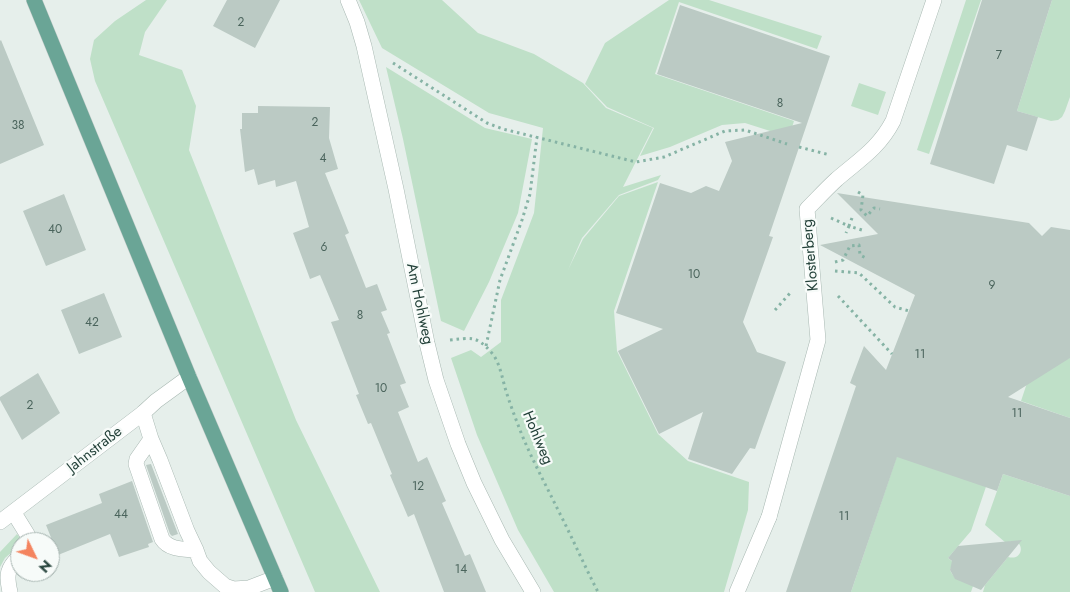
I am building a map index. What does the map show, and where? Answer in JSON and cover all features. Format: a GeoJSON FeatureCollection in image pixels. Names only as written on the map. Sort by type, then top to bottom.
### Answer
{"type":"FeatureCollection","features":[{"type":"Feature","properties":{"kind":"main road"},"geometry":{"type":"LineString","coordinates":[[34,0],[189,377],[278,585]]}},
{"type":"Feature","properties":{"kind":"street","name":"Am Hohlweg"},"geometry":{"type":"LineString","coordinates":[[348,0],[364,46],[436,380],[466,466],[502,540],[533,592]]}},
{"type":"Feature","properties":{"kind":"street","name":"Klosterberg"},"geometry":{"type":"LineString","coordinates":[[737,592],[769,517],[818,340],[807,209],[837,179],[881,141],[888,132],[934,0]]}},
{"type":"Feature","properties":{"kind":"street","name":"Jahnstraße"},"geometry":{"type":"LineString","coordinates":[[0,522],[143,413],[156,400],[189,377]]}},
{"type":"Feature","properties":{"kind":"street"},"geometry":{"type":"LineString","coordinates":[[143,413],[151,439],[200,561],[225,586],[234,589],[247,590],[278,585]]}},
{"type":"Feature","properties":{"kind":"street"},"geometry":{"type":"LineString","coordinates":[[151,439],[137,459],[136,464],[162,539],[168,546],[173,548],[196,550]]}},
{"type":"Feature","properties":{"kind":"street"},"geometry":{"type":"LineString","coordinates":[[14,512],[27,532]]}},
{"type":"Feature","properties":{"kind":"street"},"geometry":{"type":"LineString","coordinates":[[6,588],[10,568]]}},
{"type":"Feature","properties":{"kind":"path"},"geometry":{"type":"LineString","coordinates":[[364,46],[487,123],[503,129],[636,162],[664,157],[725,131],[745,130],[787,144]]}},
{"type":"Feature","properties":{"kind":"path"},"geometry":{"type":"LineString","coordinates":[[427,342],[470,338],[478,340],[486,346],[500,280],[530,194],[537,137]]}},
{"type":"Feature","properties":{"kind":"path"},"geometry":{"type":"LineString","coordinates":[[863,195],[861,210],[867,216],[874,208],[880,210]]}},
{"type":"Feature","properties":{"kind":"path"},"geometry":{"type":"LineString","coordinates":[[852,218],[849,226],[865,231]]}},
{"type":"Feature","properties":{"kind":"path"},"geometry":{"type":"LineString","coordinates":[[843,260],[850,246],[859,245],[860,255],[866,258]]}},
{"type":"Feature","properties":{"kind":"path"},"geometry":{"type":"LineString","coordinates":[[859,274],[895,307],[909,311]]}},
{"type":"Feature","properties":{"kind":"path"},"geometry":{"type":"LineString","coordinates":[[862,321],[892,354]]}},
{"type":"Feature","properties":{"kind":"path","name":"Hohlweg"},"geometry":{"type":"LineString","coordinates":[[486,346],[498,364],[521,432],[544,484],[598,592]]}},
{"type":"Feature","properties":{"kind":"green space"},"geometry":{"type":"Polygon","coordinates":[[[146,0],[167,0],[145,32],[139,55],[182,70],[196,106],[189,150],[296,420],[380,592],[315,592],[95,81],[90,59],[94,40],[115,21],[146,0]]]}},
{"type":"Feature","properties":{"kind":"green space"},"geometry":{"type":"Polygon","coordinates":[[[359,0],[442,0],[478,33],[534,54],[583,83],[606,108],[653,128],[623,187],[661,175],[658,180],[619,195],[582,238],[568,270],[583,239],[619,196],[658,182],[614,311],[617,351],[658,434],[688,461],[749,482],[748,510],[724,592],[554,592],[518,530],[477,435],[451,358],[471,350],[481,357],[501,342],[501,300],[534,213],[543,128],[489,113],[382,48],[359,0]]]}},
{"type":"Feature","properties":{"kind":"green space"},"geometry":{"type":"Polygon","coordinates":[[[669,0],[709,0],[822,36],[817,49],[679,2],[655,74],[794,121],[789,137],[745,123],[722,125],[670,147],[640,156],[654,128],[607,107],[585,84],[605,43],[669,0]]]}},
{"type":"Feature","properties":{"kind":"green space"},"geometry":{"type":"Polygon","coordinates":[[[966,0],[981,0],[929,154],[917,150],[966,0]]]}},
{"type":"Feature","properties":{"kind":"green space"},"geometry":{"type":"Polygon","coordinates":[[[1052,0],[1070,0],[1070,97],[1062,117],[1051,121],[1017,111],[1052,0]]]}},
{"type":"Feature","properties":{"kind":"green space"},"geometry":{"type":"Polygon","coordinates":[[[386,67],[485,128],[532,139],[518,213],[489,282],[464,331],[441,321],[386,67]]]}},
{"type":"Feature","properties":{"kind":"green space"},"geometry":{"type":"Polygon","coordinates":[[[859,83],[886,92],[878,115],[851,106],[859,83]]]}},
{"type":"Feature","properties":{"kind":"green space"},"geometry":{"type":"Polygon","coordinates":[[[1070,358],[1070,418],[1021,401],[1034,362],[1070,358]]]}},
{"type":"Feature","properties":{"kind":"green space"},"geometry":{"type":"Polygon","coordinates":[[[903,438],[992,469],[971,531],[948,558],[953,562],[950,570],[957,579],[975,580],[971,592],[851,592],[903,438]]]}},
{"type":"Feature","properties":{"kind":"green space"},"geometry":{"type":"Polygon","coordinates":[[[1003,474],[1070,496],[1070,592],[983,592],[985,585],[1008,557],[1018,556],[1021,548],[1017,542],[1006,543],[985,525],[1003,474]]]}},
{"type":"Feature","properties":{"kind":"green space"},"geometry":{"type":"Polygon","coordinates":[[[10,541],[10,554],[0,567],[0,552],[10,541]]]}},
{"type":"Feature","properties":{"kind":"building"},"geometry":{"type":"Polygon","coordinates":[[[227,0],[280,0],[255,48],[213,26],[227,0]]]}},
{"type":"Feature","properties":{"kind":"building"},"geometry":{"type":"Polygon","coordinates":[[[982,0],[1052,0],[1017,111],[1038,117],[1027,151],[1007,145],[994,184],[930,164],[982,0]]]}},
{"type":"Feature","properties":{"kind":"building"},"geometry":{"type":"Polygon","coordinates":[[[680,5],[830,56],[769,236],[773,237],[743,322],[757,352],[786,362],[755,449],[750,448],[732,474],[688,459],[703,412],[659,434],[618,351],[663,329],[616,313],[660,183],[691,193],[706,186],[719,191],[732,161],[725,142],[802,123],[657,74],[680,5]]]}},
{"type":"Feature","properties":{"kind":"building"},"geometry":{"type":"Polygon","coordinates":[[[0,41],[44,145],[0,164],[0,41]]]}},
{"type":"Feature","properties":{"kind":"building"},"geometry":{"type":"Polygon","coordinates":[[[258,106],[330,107],[329,138],[338,169],[325,173],[349,233],[345,235],[366,288],[377,284],[387,310],[381,312],[390,333],[387,334],[406,383],[400,385],[409,407],[398,412],[418,462],[427,457],[446,501],[442,503],[465,556],[470,554],[486,592],[444,592],[414,514],[408,517],[371,423],[368,424],[356,395],[359,394],[331,322],[339,320],[320,275],[310,279],[293,233],[309,227],[296,181],[276,187],[275,180],[258,185],[254,169],[245,172],[240,129],[242,129],[242,113],[258,113],[258,106]]]}},
{"type":"Feature","properties":{"kind":"building"},"geometry":{"type":"Polygon","coordinates":[[[837,193],[1029,223],[1042,236],[1051,227],[1070,230],[1070,358],[1008,397],[1070,418],[1070,496],[1003,474],[997,491],[897,457],[851,592],[786,592],[856,386],[850,383],[864,346],[886,370],[915,295],[820,245],[878,234],[837,193]]]}},
{"type":"Feature","properties":{"kind":"building"},"geometry":{"type":"Polygon","coordinates":[[[64,194],[86,250],[46,266],[23,211],[64,194]]]}},
{"type":"Feature","properties":{"kind":"building"},"geometry":{"type":"Polygon","coordinates":[[[104,293],[122,337],[79,354],[61,310],[104,293]]]}},
{"type":"Feature","properties":{"kind":"building"},"geometry":{"type":"Polygon","coordinates":[[[38,373],[60,413],[22,440],[0,397],[38,373]]]}},
{"type":"Feature","properties":{"kind":"building"},"geometry":{"type":"Polygon","coordinates":[[[151,464],[178,534],[172,536],[170,534],[146,465],[151,464]]]}},
{"type":"Feature","properties":{"kind":"building"},"geometry":{"type":"Polygon","coordinates":[[[132,481],[153,542],[148,544],[149,547],[119,557],[110,534],[60,554],[60,532],[49,532],[46,525],[102,503],[99,494],[132,481]]]}},
{"type":"Feature","properties":{"kind":"building"},"geometry":{"type":"Polygon","coordinates":[[[1022,540],[981,590],[955,579],[950,570],[952,561],[948,558],[958,546],[1022,540]]]}}]}
